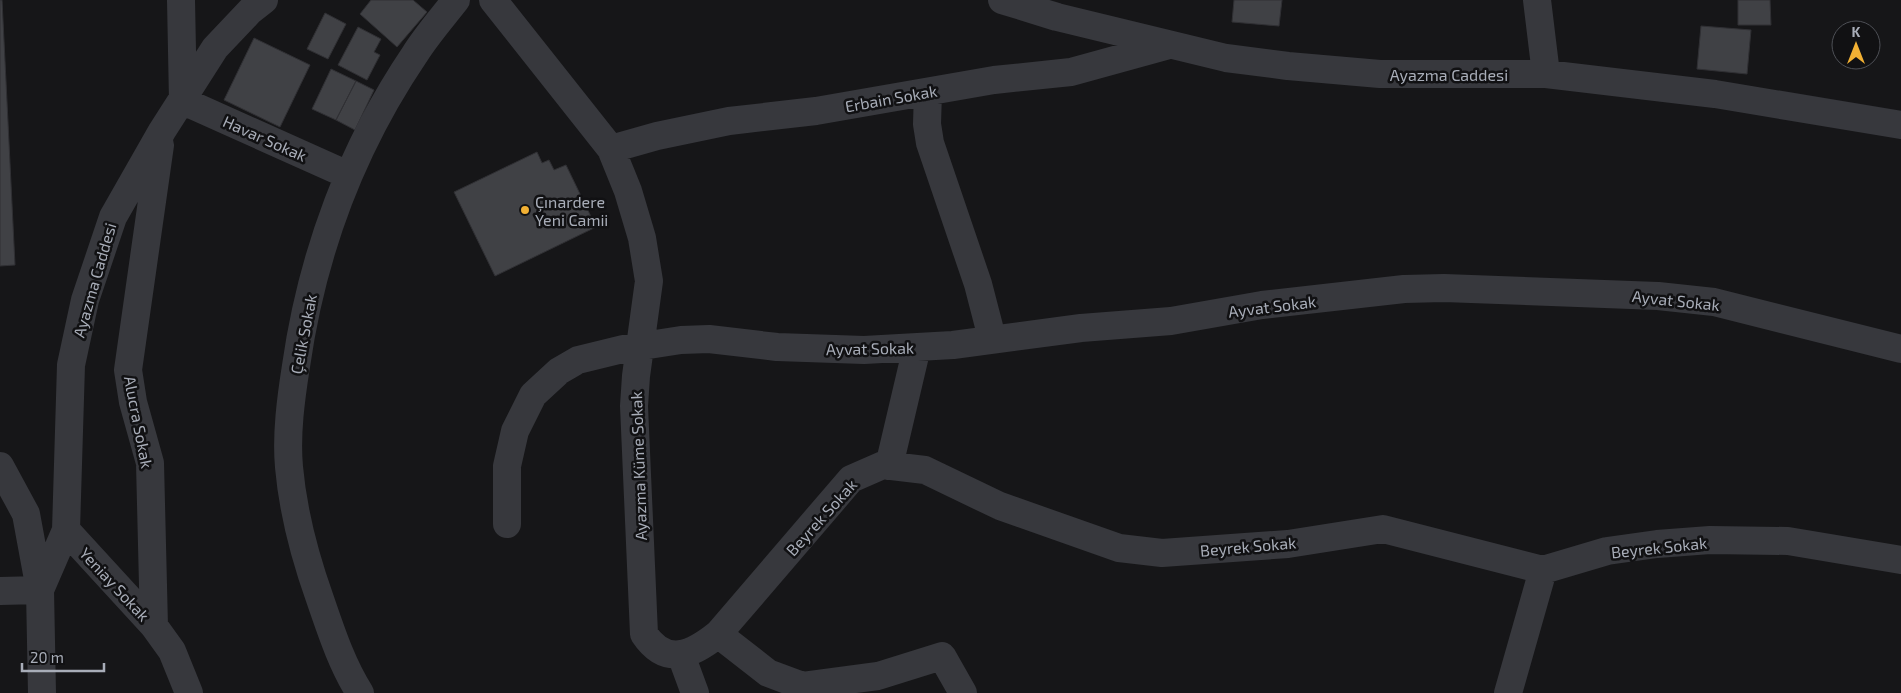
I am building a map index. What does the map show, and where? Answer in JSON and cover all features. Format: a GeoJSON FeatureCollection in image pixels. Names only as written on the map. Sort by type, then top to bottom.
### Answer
{"type":"FeatureCollection","features":[{"type":"Feature","properties":{"kind":"street"},"geometry":{"type":"LineString","coordinates":[[181,0],[183,101]]}},
{"type":"Feature","properties":{"kind":"street","name":"Ayazma Caddesi"},"geometry":{"type":"LineString","coordinates":[[42,693],[40,590],[66,530],[71,365],[85,300],[113,217],[162,131],[183,101],[215,48],[250,11],[264,0]]}},
{"type":"Feature","properties":{"kind":"street","name":"Çelik Sokak"},"geometry":{"type":"LineString","coordinates":[[360,693],[351,679],[330,628],[309,568],[288,467],[292,392],[300,336],[327,228],[348,174],[415,54],[456,0]]}},
{"type":"Feature","properties":{"kind":"street","name":"Ayazma Küme Sokak"},"geometry":{"type":"LineString","coordinates":[[493,0],[611,149],[628,191],[642,238],[649,281],[634,396],[634,441],[644,634],[659,651],[681,655]]}},
{"type":"Feature","properties":{"kind":"street","name":"Ayazma Caddesi"},"geometry":{"type":"LineString","coordinates":[[1002,0],[1057,17],[1226,58],[1288,66],[1380,74],[1546,74],[1715,94],[1901,125]]}},
{"type":"Feature","properties":{"kind":"street"},"geometry":{"type":"LineString","coordinates":[[1537,0],[1546,74]]}},
{"type":"Feature","properties":{"kind":"street","name":"Erbain Sokak"},"geometry":{"type":"LineString","coordinates":[[611,149],[657,136],[729,121],[816,111],[994,80],[1071,72],[1170,44]]}},
{"type":"Feature","properties":{"kind":"street"},"geometry":{"type":"LineString","coordinates":[[928,92],[927,124],[930,143],[978,284],[992,338]]}},
{"type":"Feature","properties":{"kind":"street","name":"Havar Sokak"},"geometry":{"type":"LineString","coordinates":[[183,101],[348,174]]}},
{"type":"Feature","properties":{"kind":"street","name":"Alucra Sokak"},"geometry":{"type":"LineString","coordinates":[[154,626],[150,464],[132,402],[128,370],[162,131]]}},
{"type":"Feature","properties":{"kind":"street","name":"Ayvat Sokak"},"geometry":{"type":"LineString","coordinates":[[507,524],[507,466],[515,431],[533,395],[559,371],[578,360],[640,346],[681,340],[709,339],[777,347],[864,350],[953,345],[992,338],[1170,321],[1262,305],[1404,289],[1444,288],[1658,296],[1714,302],[1901,349]]}},
{"type":"Feature","properties":{"kind":"street"},"geometry":{"type":"LineString","coordinates":[[889,466],[917,347]]}},
{"type":"Feature","properties":{"kind":"street","name":"Beyrek Sokak"},"geometry":{"type":"LineString","coordinates":[[681,655],[702,646],[718,634],[851,479],[884,465],[925,470],[1000,506],[1119,548],[1162,553],[1288,544],[1384,530],[1543,570],[1607,552],[1657,544],[1710,540],[1788,541],[1901,560]]}},
{"type":"Feature","properties":{"kind":"street"},"geometry":{"type":"LineString","coordinates":[[0,466],[26,514],[40,590],[0,590]]}},
{"type":"Feature","properties":{"kind":"street","name":"Yeniay Sokak"},"geometry":{"type":"LineString","coordinates":[[66,530],[154,626],[172,651],[189,693]]}},
{"type":"Feature","properties":{"kind":"street"},"geometry":{"type":"LineString","coordinates":[[1508,693],[1543,570]]}},
{"type":"Feature","properties":{"kind":"street"},"geometry":{"type":"LineString","coordinates":[[718,634],[768,674],[803,686],[878,676],[942,656],[963,693]]}},
{"type":"Feature","properties":{"kind":"street"},"geometry":{"type":"LineString","coordinates":[[681,655],[695,693]]}},
{"type":"Feature","properties":{"kind":"building"},"geometry":{"type":"Polygon","coordinates":[[[0,0],[2,0],[15,265],[0,266],[0,0]]]}},
{"type":"Feature","properties":{"kind":"building"},"geometry":{"type":"Polygon","coordinates":[[[371,0],[413,0],[427,12],[397,47],[360,14],[371,0]]]}},
{"type":"Feature","properties":{"kind":"building"},"geometry":{"type":"Polygon","coordinates":[[[1234,0],[1282,0],[1279,26],[1232,22],[1234,0]]]}},
{"type":"Feature","properties":{"kind":"building"},"geometry":{"type":"Polygon","coordinates":[[[1738,0],[1770,0],[1771,25],[1738,25],[1738,0]]]}},
{"type":"Feature","properties":{"kind":"building"},"geometry":{"type":"Polygon","coordinates":[[[325,13],[346,24],[328,59],[307,49],[325,13]]]}},
{"type":"Feature","properties":{"kind":"building"},"geometry":{"type":"Polygon","coordinates":[[[1701,26],[1751,30],[1747,74],[1697,69],[1701,26]]]}},
{"type":"Feature","properties":{"kind":"building"},"geometry":{"type":"Polygon","coordinates":[[[358,27],[381,39],[374,52],[380,55],[367,80],[338,65],[358,27]]]}},
{"type":"Feature","properties":{"kind":"building"},"geometry":{"type":"Polygon","coordinates":[[[254,38],[310,65],[280,127],[224,100],[254,38]]]}},
{"type":"Feature","properties":{"kind":"building"},"geometry":{"type":"Polygon","coordinates":[[[331,69],[356,81],[336,120],[312,109],[331,69]]]}},
{"type":"Feature","properties":{"kind":"building"},"geometry":{"type":"Polygon","coordinates":[[[356,81],[374,90],[355,130],[336,120],[356,81]]]}},
{"type":"Feature","properties":{"kind":"building","name":"Çınardere Yeni Camii"},"geometry":{"type":"Polygon","coordinates":[[[537,152],[542,163],[549,160],[554,170],[566,165],[596,227],[495,276],[454,192],[537,152]]]}},
{"type":"Feature","properties":{"kind":"place","name":"Çınardere Yeni Camii"},"geometry":{"type":"Point","coordinates":[525,210]}}]}
